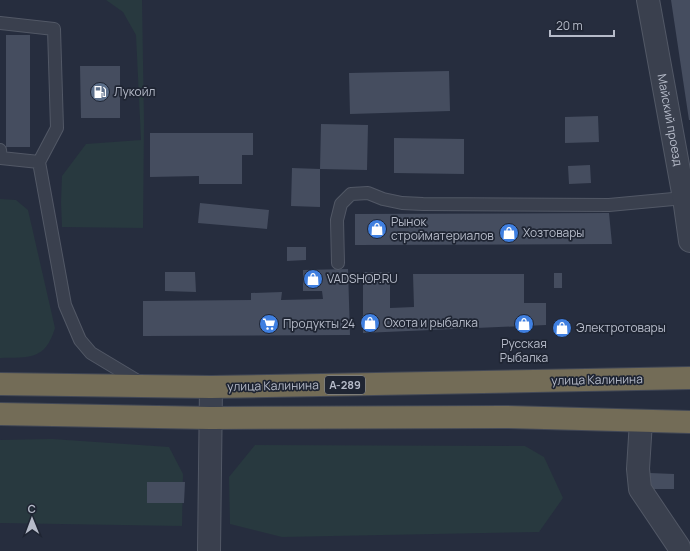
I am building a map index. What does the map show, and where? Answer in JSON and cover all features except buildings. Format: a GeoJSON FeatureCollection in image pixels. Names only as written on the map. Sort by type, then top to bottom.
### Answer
{"type":"FeatureCollection","features":[{"type":"Feature","properties":{"kind":"highway","name":"улица Калинина"},"geometry":{"type":"LineString","coordinates":[[0,384],[211,387],[690,378]]}},
{"type":"Feature","properties":{"kind":"highway"},"geometry":{"type":"LineString","coordinates":[[0,414],[210,418],[506,418],[690,422]]}},
{"type":"Feature","properties":{"kind":"street","name":"Майский проезд"},"geometry":{"type":"LineString","coordinates":[[648,0],[684,198],[690,241]]}},
{"type":"Feature","properties":{"kind":"street"},"geometry":{"type":"LineString","coordinates":[[209,551],[211,387]]}},
{"type":"Feature","properties":{"kind":"street"},"geometry":{"type":"LineString","coordinates":[[641,422],[638,469],[640,488],[679,547],[679,551]]}},
{"type":"Feature","properties":{"kind":"lane"},"geometry":{"type":"LineString","coordinates":[[0,23],[54,29],[57,128],[39,162],[65,305],[80,340],[91,354],[147,386]]}},
{"type":"Feature","properties":{"kind":"lane"},"geometry":{"type":"LineString","coordinates":[[0,150],[1,158],[39,162]]}},
{"type":"Feature","properties":{"kind":"lane"},"geometry":{"type":"LineString","coordinates":[[338,263],[337,220],[341,204],[351,194],[368,193],[383,199],[402,203],[423,204],[609,205],[684,198]]}},
{"type":"Feature","properties":{"kind":"shaded area"},"geometry":{"type":"Polygon","coordinates":[[[106,0],[142,0],[144,122],[143,228],[62,227],[62,176],[86,144],[141,140],[136,35],[123,12],[106,0]]]}},
{"type":"Feature","properties":{"kind":"shaded area"},"geometry":{"type":"Polygon","coordinates":[[[0,199],[16,200],[28,210],[55,328],[51,339],[41,352],[28,357],[0,358],[0,199]]]}},
{"type":"Feature","properties":{"kind":"shaded area"},"geometry":{"type":"Polygon","coordinates":[[[52,439],[169,447],[183,474],[182,526],[0,523],[0,440],[52,439]]]}},
{"type":"Feature","properties":{"kind":"shaded area"},"geometry":{"type":"Polygon","coordinates":[[[255,445],[525,446],[544,457],[563,498],[539,532],[282,537],[230,524],[229,477],[255,445]]]}},
{"type":"Feature","properties":{"kind":"place","name":"Лукойл"},"geometry":{"type":"Point","coordinates":[100,92]}},
{"type":"Feature","properties":{"kind":"place","name":"Рынок стройматериалов"},"geometry":{"type":"Point","coordinates":[377,229]}},
{"type":"Feature","properties":{"kind":"place","name":"Хозтовары"},"geometry":{"type":"Point","coordinates":[509,233]}},
{"type":"Feature","properties":{"kind":"place","name":"VADSHOP.RU"},"geometry":{"type":"Point","coordinates":[313,279]}},
{"type":"Feature","properties":{"kind":"place","name":"Охота и рыбалка"},"geometry":{"type":"Point","coordinates":[370,323]}},
{"type":"Feature","properties":{"kind":"place","name":"Продукты 24"},"geometry":{"type":"Point","coordinates":[269,324]}},
{"type":"Feature","properties":{"kind":"place","name":"Русская Рыбалка"},"geometry":{"type":"Point","coordinates":[524,324]}},
{"type":"Feature","properties":{"kind":"place","name":"Электротовары"},"geometry":{"type":"Point","coordinates":[562,328]}}]}
